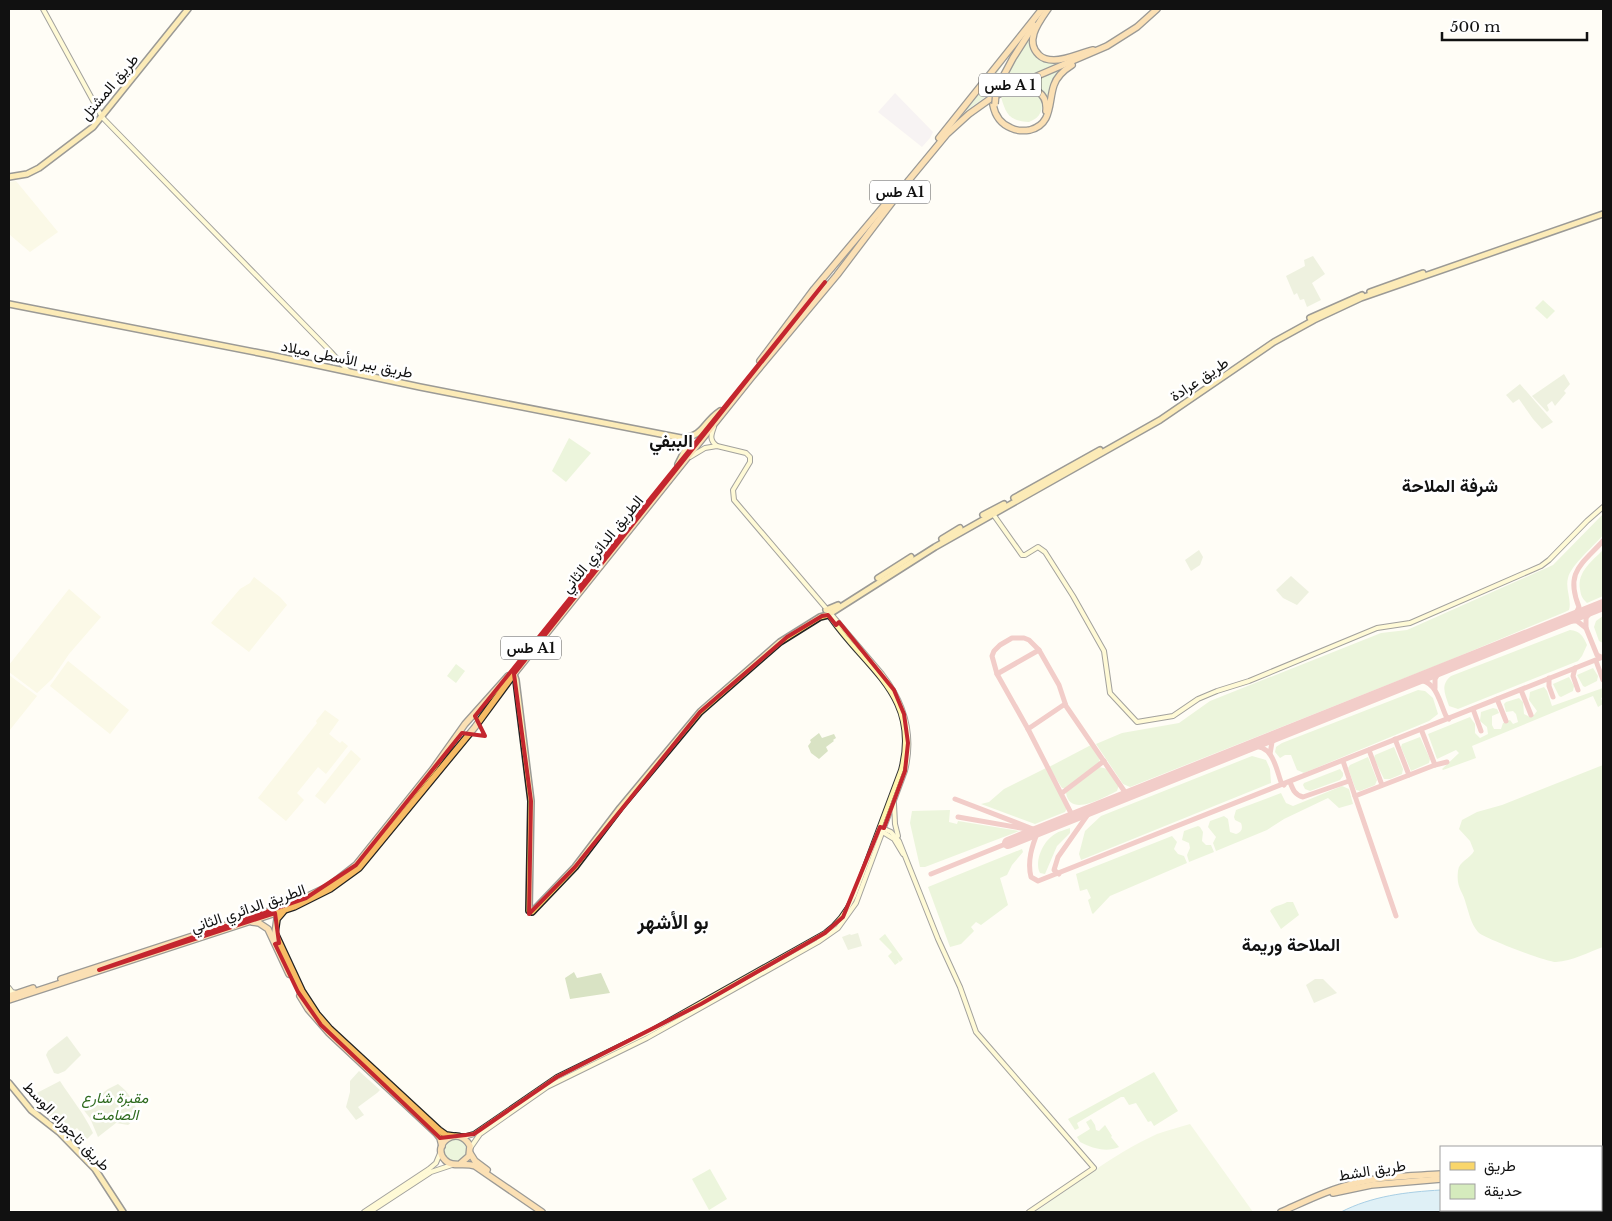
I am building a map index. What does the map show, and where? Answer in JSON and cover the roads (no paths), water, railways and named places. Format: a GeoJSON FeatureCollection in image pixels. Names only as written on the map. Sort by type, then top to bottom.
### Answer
{"type":"FeatureCollection","features":[{"type":"Feature","properties":{"kind":"highway"},"geometry":{"type":"LineString","coordinates":[[938,138],[1026,29],[1045,9]]}},
{"type":"Feature","properties":{"kind":"highway"},"geometry":{"type":"LineString","coordinates":[[1045,9],[1033,36],[1034,47],[1039,55],[1045,59],[1054,60],[1093,51]]}},
{"type":"Feature","properties":{"kind":"highway"},"geometry":{"type":"LineString","coordinates":[[997,91],[1019,47],[1045,9]]}},
{"type":"Feature","properties":{"kind":"highway","name":"الطريق الدائري الثاني"},"geometry":{"type":"LineString","coordinates":[[100,969],[291,904],[329,886],[347,873],[364,856],[465,724],[495,691],[762,364],[837,276],[928,159],[958,124],[997,91],[1093,51],[1127,30],[1152,9]]}},
{"type":"Feature","properties":{"kind":"highway","name":"الطريق الدائري الثاني"},"geometry":{"type":"LineString","coordinates":[[9,996],[288,909],[320,896],[359,868],[476,726],[514,674],[681,463],[815,288],[938,138],[970,109],[995,92],[1093,51],[1127,34],[1157,9]]}},
{"type":"Feature","properties":{"kind":"highway"},"geometry":{"type":"LineString","coordinates":[[1026,29],[996,93],[994,104],[998,117],[1008,127],[1021,131],[1037,128],[1044,122],[1048,116],[1053,88],[1060,74],[1093,51]]}},
{"type":"Feature","properties":{"kind":"highway"},"geometry":{"type":"LineString","coordinates":[[994,104],[1002,118],[1017,128],[1032,127],[1040,122],[1044,116],[1045,100],[1040,92],[1034,88],[1021,87],[997,91]]}},
{"type":"Feature","properties":{"kind":"highway"},"geometry":{"type":"LineString","coordinates":[[858,236],[837,265],[837,268],[840,268],[862,242]]}},
{"type":"Feature","properties":{"kind":"highway"},"geometry":{"type":"LineString","coordinates":[[762,364],[820,293],[826,282],[806,302]]}},
{"type":"Feature","properties":{"kind":"highway"},"geometry":{"type":"LineString","coordinates":[[491,705],[475,720],[475,716],[495,691]]}},
{"type":"Feature","properties":{"kind":"highway"},"geometry":{"type":"LineString","coordinates":[[433,768],[464,732],[465,735],[450,757]]}},
{"type":"Feature","properties":{"kind":"highway"},"geometry":{"type":"LineString","coordinates":[[277,943],[275,933],[276,922],[281,912],[288,909]]}},
{"type":"Feature","properties":{"kind":"highway"},"geometry":{"type":"LineString","coordinates":[[250,921],[257,922],[266,927],[277,943],[302,991],[320,1018],[442,1136],[456,1136],[467,1141],[471,1156],[542,1212]]}},
{"type":"Feature","properties":{"kind":"highway","name":"الطريق الدائري الثاني"},"geometry":{"type":"LineString","coordinates":[[9,1000],[89,972]]}},
{"type":"Feature","properties":{"kind":"highway"},"geometry":{"type":"LineString","coordinates":[[442,1136],[441,1148],[446,1162],[454,1165],[461,1163],[471,1156]]}},
{"type":"Feature","properties":{"kind":"highway"},"geometry":{"type":"LineString","coordinates":[[441,1148],[445,1140],[456,1136]]}},
{"type":"Feature","properties":{"kind":"highway"},"geometry":{"type":"LineString","coordinates":[[461,1163],[471,1156]]}},
{"type":"Feature","properties":{"kind":"highway"},"geometry":{"type":"LineString","coordinates":[[471,1156],[548,1212]]}},
{"type":"Feature","properties":{"kind":"highway","name":"طريق الشط"},"geometry":{"type":"LineString","coordinates":[[1281,1212],[1324,1193],[1354,1183],[1440,1174]]}},
{"type":"Feature","properties":{"kind":"highway","name":"طريق الشط"},"geometry":{"type":"LineString","coordinates":[[1290,1212],[1331,1194],[1355,1188],[1440,1179]]}},
{"type":"Feature","properties":{"kind":"main road"},"geometry":{"type":"LineString","coordinates":[[43,9],[102,117],[349,372]]}},
{"type":"Feature","properties":{"kind":"main road","name":"طريق المشتل"},"geometry":{"type":"LineString","coordinates":[[9,177],[28,174],[40,168],[89,131],[188,9]]}},
{"type":"Feature","properties":{"kind":"main road","name":"طريق عرادة"},"geometry":{"type":"LineString","coordinates":[[514,674],[531,802],[529,896],[530,911],[532,912],[575,867],[620,808],[700,712],[780,642],[969,525],[993,514],[1037,487],[1166,416],[1299,327],[1362,298],[1603,213]]}},
{"type":"Feature","properties":{"kind":"main road","name":"طريق عرادة"},"geometry":{"type":"LineString","coordinates":[[1432,272],[1603,213]]}},
{"type":"Feature","properties":{"kind":"main road","name":"طريق بير الأسطى ميلاد"},"geometry":{"type":"LineString","coordinates":[[9,304],[681,438]]}},
{"type":"Feature","properties":{"kind":"main road"},"geometry":{"type":"LineString","coordinates":[[681,438],[696,436],[712,417],[720,411]]}},
{"type":"Feature","properties":{"kind":"main road"},"geometry":{"type":"LineString","coordinates":[[717,421],[711,439],[717,446]]}},
{"type":"Feature","properties":{"kind":"main road"},"geometry":{"type":"LineString","coordinates":[[471,1156],[474,1140],[480,1134],[547,1087],[647,1038],[828,936],[843,922],[856,903],[903,763],[905,744],[902,720],[896,700],[886,684],[734,500],[732,490],[750,462],[750,457],[743,452],[717,446],[708,446],[681,463],[679,459],[687,443],[681,438]]}},
{"type":"Feature","properties":{"kind":"main road"},"geometry":{"type":"LineString","coordinates":[[969,525],[1037,487]]}},
{"type":"Feature","properties":{"kind":"main road"},"geometry":{"type":"LineString","coordinates":[[993,514],[1022,554],[1024,555],[1038,547],[1045,552],[1073,596],[1104,651],[1110,693],[1128,711],[1135,722],[1139,722],[1173,716],[1198,699],[1217,691],[1249,681],[1377,628],[1410,623],[1542,566],[1603,506]]}},
{"type":"Feature","properties":{"kind":"main road"},"geometry":{"type":"LineString","coordinates":[[456,1136],[474,1134],[523,1098],[556,1077],[649,1032],[827,932],[843,917],[850,906],[894,800],[905,771],[908,750],[906,724],[902,707],[889,683],[837,624]]}},
{"type":"Feature","properties":{"kind":"main road"},"geometry":{"type":"LineString","coordinates":[[894,800],[895,824],[899,841],[960,986],[976,1032],[1094,1168],[1029,1212]]}},
{"type":"Feature","properties":{"kind":"main road"},"geometry":{"type":"LineString","coordinates":[[881,830],[895,834],[899,841]]}},
{"type":"Feature","properties":{"kind":"main road"},"geometry":{"type":"LineString","coordinates":[[881,830],[894,839],[905,857]]}},
{"type":"Feature","properties":{"kind":"main road"},"geometry":{"type":"LineString","coordinates":[[9,988],[12,992],[16,993]]}},
{"type":"Feature","properties":{"kind":"main road","name":"طريق تاجوراء الوسط"},"geometry":{"type":"LineString","coordinates":[[9,1085],[30,1111],[57,1134],[93,1170],[121,1212]]}},
{"type":"Feature","properties":{"kind":"main road"},"geometry":{"type":"LineString","coordinates":[[364,1212],[429,1169],[438,1159],[441,1148]]}},
{"type":"Feature","properties":{"kind":"main road"},"geometry":{"type":"LineString","coordinates":[[370,1212],[431,1172],[442,1167],[454,1165]]}},
{"type":"Feature","properties":{"kind":"water"},"geometry":{"type":"Polygon","coordinates":[[[1602,1182],[1603,1212],[1341,1212],[1365,1202],[1390,1196],[1440,1190],[1440,1211],[1602,1211],[1602,1182]]]}},
{"type":"Feature","properties":{"kind":"district","name":"البيفي"},"geometry":{"type":"Point","coordinates":[671,441]}},
{"type":"Feature","properties":{"kind":"district","name":"شرفة الملاحة"},"geometry":{"type":"Point","coordinates":[1450,486]}},
{"type":"Feature","properties":{"kind":"district","name":"بو الأشهر"},"geometry":{"type":"Point","coordinates":[673,922]}},
{"type":"Feature","properties":{"kind":"district","name":"الملاحة وريمة"},"geometry":{"type":"Point","coordinates":[1291,945]}},
{"type":"Feature","properties":{"kind":"park label","name":"مقبرة شارع الصامت"},"geometry":{"type":"Point","coordinates":[115,1106]}}]}
